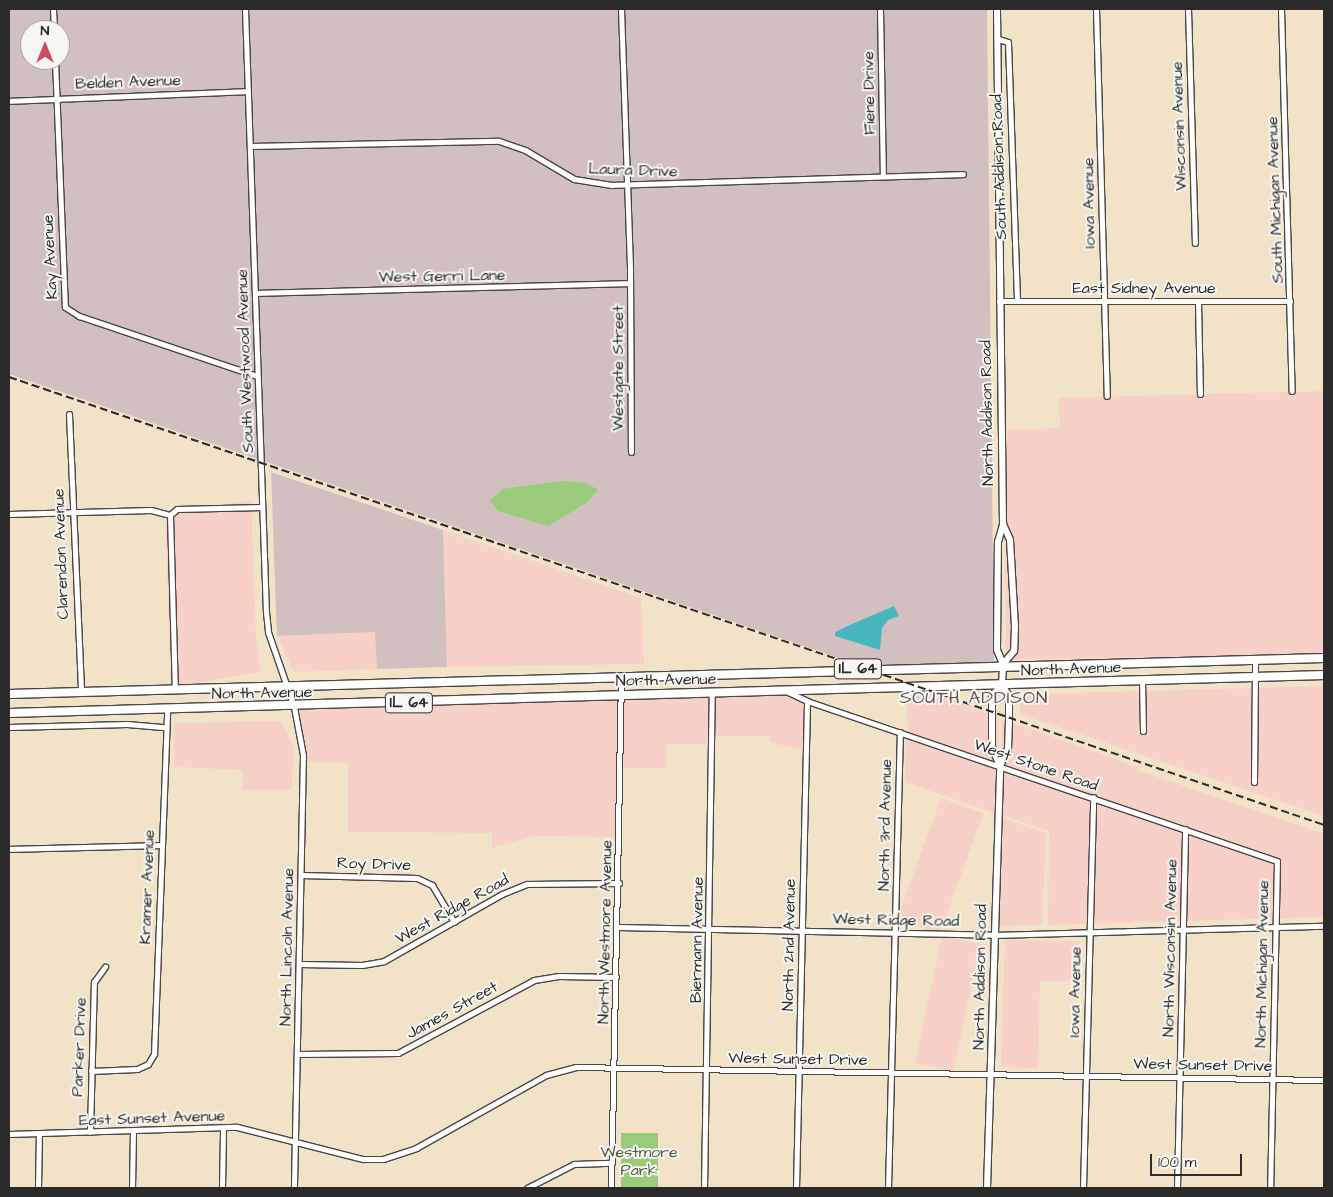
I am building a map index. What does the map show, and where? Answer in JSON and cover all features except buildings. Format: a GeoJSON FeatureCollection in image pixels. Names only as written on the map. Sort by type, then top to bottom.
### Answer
{"type":"FeatureCollection","features":[{"type":"Feature","properties":{"kind":"main road","name":"North Avenue"},"geometry":{"type":"LineString","coordinates":[[9,694],[81,694],[287,685],[1003,664],[1324,658]]}},
{"type":"Feature","properties":{"kind":"main road","name":"North Avenue"},"geometry":{"type":"LineString","coordinates":[[9,713],[294,707],[621,695],[788,692],[1324,675]]}},
{"type":"Feature","properties":{"kind":"street","name":"South Westwood Avenue"},"geometry":{"type":"LineString","coordinates":[[245,9],[251,146],[257,376],[268,632],[294,707]]}},
{"type":"Feature","properties":{"kind":"street","name":"Westgate Street"},"geometry":{"type":"LineString","coordinates":[[621,9],[630,283],[631,452]]}},
{"type":"Feature","properties":{"kind":"street","name":"Fiene Drive"},"geometry":{"type":"LineString","coordinates":[[880,9],[883,176]]}},
{"type":"Feature","properties":{"kind":"street","name":"South Addison Road"},"geometry":{"type":"LineString","coordinates":[[997,9],[999,301]]}},
{"type":"Feature","properties":{"kind":"street","name":"Iowa Avenue"},"geometry":{"type":"LineString","coordinates":[[1096,9],[1103,300],[1108,396]]}},
{"type":"Feature","properties":{"kind":"street","name":"Wisconsin Avenue"},"geometry":{"type":"LineString","coordinates":[[1188,9],[1195,243]]}},
{"type":"Feature","properties":{"kind":"street","name":"South Michigan Avenue"},"geometry":{"type":"LineString","coordinates":[[1280,9],[1292,391]]}},
{"type":"Feature","properties":{"kind":"street","name":"South Addison Road"},"geometry":{"type":"LineString","coordinates":[[998,39],[1008,42],[1017,301]]}},
{"type":"Feature","properties":{"kind":"street","name":"Kay Avenue"},"geometry":{"type":"LineString","coordinates":[[55,70],[65,308],[79,316],[257,376]]}},
{"type":"Feature","properties":{"kind":"street","name":"Belden Avenue"},"geometry":{"type":"LineString","coordinates":[[9,100],[56,96],[248,91]]}},
{"type":"Feature","properties":{"kind":"street","name":"Laura Drive"},"geometry":{"type":"LineString","coordinates":[[251,146],[499,141],[525,150],[574,178],[627,185],[963,174]]}},
{"type":"Feature","properties":{"kind":"street","name":"West Gerri Lane"},"geometry":{"type":"LineString","coordinates":[[254,293],[630,283]]}},
{"type":"Feature","properties":{"kind":"street","name":"East Sidney Avenue"},"geometry":{"type":"LineString","coordinates":[[999,301],[1290,301]]}},
{"type":"Feature","properties":{"kind":"street","name":"North Addison Road"},"geometry":{"type":"LineString","coordinates":[[987,1188],[1000,766],[1008,749],[1009,718],[1009,696],[1002,685],[1003,664],[997,650],[998,542],[1002,524],[999,301]]}},
{"type":"Feature","properties":{"kind":"street"},"geometry":{"type":"LineString","coordinates":[[1198,301],[1200,394]]}},
{"type":"Feature","properties":{"kind":"street","name":"Clarendon Avenue"},"geometry":{"type":"LineString","coordinates":[[69,414],[81,694]]}},
{"type":"Feature","properties":{"kind":"street"},"geometry":{"type":"LineString","coordinates":[[170,515],[177,509],[262,507]]}},
{"type":"Feature","properties":{"kind":"street"},"geometry":{"type":"LineString","coordinates":[[9,514],[151,510],[170,515]]}},
{"type":"Feature","properties":{"kind":"street"},"geometry":{"type":"LineString","coordinates":[[170,515],[175,690]]}},
{"type":"Feature","properties":{"kind":"street","name":"North Addison Road"},"geometry":{"type":"LineString","coordinates":[[1002,524],[1010,540],[1015,617],[1014,650],[1003,664]]}},
{"type":"Feature","properties":{"kind":"street"},"geometry":{"type":"LineString","coordinates":[[1254,782],[1255,659]]}},
{"type":"Feature","properties":{"kind":"street","name":"North Westmore Avenue"},"geometry":{"type":"LineString","coordinates":[[611,1188],[619,883],[621,676]]}},
{"type":"Feature","properties":{"kind":"street"},"geometry":{"type":"LineString","coordinates":[[1142,680],[1143,731]]}},
{"type":"Feature","properties":{"kind":"street","name":"North Addison Road"},"geometry":{"type":"LineString","coordinates":[[1000,766],[992,747],[992,696],[1002,685]]}},
{"type":"Feature","properties":{"kind":"street","name":"West Stone Road"},"geometry":{"type":"LineString","coordinates":[[788,692],[806,702],[1185,828],[1277,861]]}},
{"type":"Feature","properties":{"kind":"street","name":"Biermann Avenue"},"geometry":{"type":"LineString","coordinates":[[704,1188],[710,929],[712,693]]}},
{"type":"Feature","properties":{"kind":"street","name":"North 2nd Avenue"},"geometry":{"type":"LineString","coordinates":[[796,1188],[806,702]]}},
{"type":"Feature","properties":{"kind":"street","name":"North Lincoln Avenue"},"geometry":{"type":"LineString","coordinates":[[294,707],[303,755],[294,1188]]}},
{"type":"Feature","properties":{"kind":"street","name":"Kramer Avenue"},"geometry":{"type":"LineString","coordinates":[[91,1071],[131,1070],[148,1064],[154,1050],[167,709]]}},
{"type":"Feature","properties":{"kind":"street"},"geometry":{"type":"LineString","coordinates":[[9,727],[128,724],[165,727]]}},
{"type":"Feature","properties":{"kind":"street","name":"North 3rd Avenue"},"geometry":{"type":"LineString","coordinates":[[888,1188],[900,732]]}},
{"type":"Feature","properties":{"kind":"street","name":"Iowa Avenue"},"geometry":{"type":"LineString","coordinates":[[1083,1188],[1093,797]]}},
{"type":"Feature","properties":{"kind":"street","name":"North Wisconsin Avenue"},"geometry":{"type":"LineString","coordinates":[[1177,1188],[1185,828]]}},
{"type":"Feature","properties":{"kind":"street"},"geometry":{"type":"LineString","coordinates":[[9,849],[161,845]]}},
{"type":"Feature","properties":{"kind":"street","name":"North Michigan Avenue"},"geometry":{"type":"LineString","coordinates":[[1270,1188],[1277,861]]}},
{"type":"Feature","properties":{"kind":"street","name":"Roy Drive"},"geometry":{"type":"LineString","coordinates":[[301,875],[417,878],[432,885],[454,922]]}},
{"type":"Feature","properties":{"kind":"street","name":"West Ridge Road"},"geometry":{"type":"LineString","coordinates":[[299,964],[379,962],[527,884],[619,883]]}},
{"type":"Feature","properties":{"kind":"street","name":"West Ridge Road"},"geometry":{"type":"LineString","coordinates":[[618,927],[994,935],[1324,926]]}},
{"type":"Feature","properties":{"kind":"street","name":"Parker Drive"},"geometry":{"type":"LineString","coordinates":[[90,1132],[94,982],[104,968]]}},
{"type":"Feature","properties":{"kind":"street","name":"James Street"},"geometry":{"type":"LineString","coordinates":[[297,1054],[398,1053],[534,980],[559,976],[616,977]]}},
{"type":"Feature","properties":{"kind":"street","name":"West Sunset Drive"},"geometry":{"type":"LineString","coordinates":[[295,1141],[363,1159],[391,1158],[416,1148],[553,1072],[576,1068],[1324,1080]]}},
{"type":"Feature","properties":{"kind":"street"},"geometry":{"type":"LineString","coordinates":[[222,1188],[223,1128]]}},
{"type":"Feature","properties":{"kind":"street","name":"East Sunset Avenue"},"geometry":{"type":"LineString","coordinates":[[9,1134],[247,1128],[295,1141]]}},
{"type":"Feature","properties":{"kind":"street"},"geometry":{"type":"LineString","coordinates":[[132,1188],[133,1131]]}},
{"type":"Feature","properties":{"kind":"street"},"geometry":{"type":"LineString","coordinates":[[38,1188],[39,1133]]}},
{"type":"Feature","properties":{"kind":"street"},"geometry":{"type":"LineString","coordinates":[[527,1188],[574,1164],[612,1163]]}},
{"type":"Feature","properties":{"kind":"shaded area"},"geometry":{"type":"Polygon","coordinates":[[[9,9],[987,9],[994,665],[865,667],[9,374],[9,9]]]}},
{"type":"Feature","properties":{"kind":"shaded area"},"geometry":{"type":"Polygon","coordinates":[[[1324,391],[1324,654],[1006,660],[1004,430],[1060,428],[1059,398],[1324,391]]]}},
{"type":"Feature","properties":{"kind":"shaded area"},"geometry":{"type":"Polygon","coordinates":[[[271,472],[443,530],[447,667],[377,669],[375,632],[277,636],[271,472]]]}},
{"type":"Feature","properties":{"kind":"shaded area"},"geometry":{"type":"Polygon","coordinates":[[[251,501],[256,637],[261,672],[171,687],[165,511],[251,501]]]}},
{"type":"Feature","properties":{"kind":"shaded area"},"geometry":{"type":"Polygon","coordinates":[[[443,530],[641,598],[644,664],[447,667],[443,530]]]}},
{"type":"Feature","properties":{"kind":"shaded area"},"geometry":{"type":"Polygon","coordinates":[[[376,632],[377,669],[294,672],[277,636],[376,632]]]}},
{"type":"Feature","properties":{"kind":"shaded area"},"geometry":{"type":"Polygon","coordinates":[[[1324,686],[1324,816],[1020,714],[1020,703],[1029,694],[1324,686]]]}},
{"type":"Feature","properties":{"kind":"shaded area"},"geometry":{"type":"Polygon","coordinates":[[[906,688],[916,688],[999,717],[998,764],[908,733],[906,688]]]}},
{"type":"Feature","properties":{"kind":"shaded area"},"geometry":{"type":"Polygon","coordinates":[[[787,694],[808,703],[808,752],[770,742],[770,736],[709,736],[709,744],[666,744],[666,768],[623,768],[623,697],[787,694]]]}},
{"type":"Feature","properties":{"kind":"shaded area"},"geometry":{"type":"Polygon","coordinates":[[[619,697],[617,837],[533,836],[492,848],[492,833],[348,832],[348,763],[306,762],[297,709],[619,697]]]}},
{"type":"Feature","properties":{"kind":"shaded area"},"geometry":{"type":"Polygon","coordinates":[[[1002,719],[1138,767],[1137,770],[1324,834],[1324,917],[1048,925],[1049,831],[1000,814],[1002,719]]]}},
{"type":"Feature","properties":{"kind":"shaded area"},"geometry":{"type":"Polygon","coordinates":[[[281,721],[293,745],[292,790],[243,790],[243,770],[174,767],[174,723],[281,721]]]}},
{"type":"Feature","properties":{"kind":"shaded area"},"geometry":{"type":"Polygon","coordinates":[[[906,740],[998,766],[997,814],[905,782],[906,740]]]}},
{"type":"Feature","properties":{"kind":"shaded area"},"geometry":{"type":"Polygon","coordinates":[[[941,798],[983,813],[940,934],[897,918],[941,798]]]}},
{"type":"Feature","properties":{"kind":"shaded area"},"geometry":{"type":"Polygon","coordinates":[[[999,817],[1046,833],[1042,925],[1000,926],[999,817]]]}},
{"type":"Feature","properties":{"kind":"shaded area"},"geometry":{"type":"Polygon","coordinates":[[[942,936],[980,944],[953,1071],[915,1063],[942,936]]]}},
{"type":"Feature","properties":{"kind":"shaded area"},"geometry":{"type":"Polygon","coordinates":[[[1005,940],[1079,941],[1077,981],[1040,981],[1038,1068],[1001,1067],[1005,940]]]}},
{"type":"Feature","properties":{"kind":"green space"},"geometry":{"type":"Polygon","coordinates":[[[563,481],[586,483],[598,490],[586,503],[548,526],[498,511],[490,500],[503,489],[563,481]]]}},
{"type":"Feature","properties":{"kind":"green space","name":"Westmore Park"},"geometry":{"type":"Polygon","coordinates":[[[621,1133],[658,1133],[658,1188],[621,1188],[621,1133]]]}},
{"type":"Feature","properties":{"kind":"water"},"geometry":{"type":"Polygon","coordinates":[[[894,606],[899,616],[888,620],[882,628],[880,650],[835,636],[835,632],[894,606]]]}},
{"type":"Feature","properties":{"kind":"railway"},"geometry":{"type":"LineString","coordinates":[[9,377],[1324,825]]}},
{"type":"Feature","properties":{"kind":"district","name":"SOUTH ADDISON"},"geometry":{"type":"Point","coordinates":[974,698]}}]}
